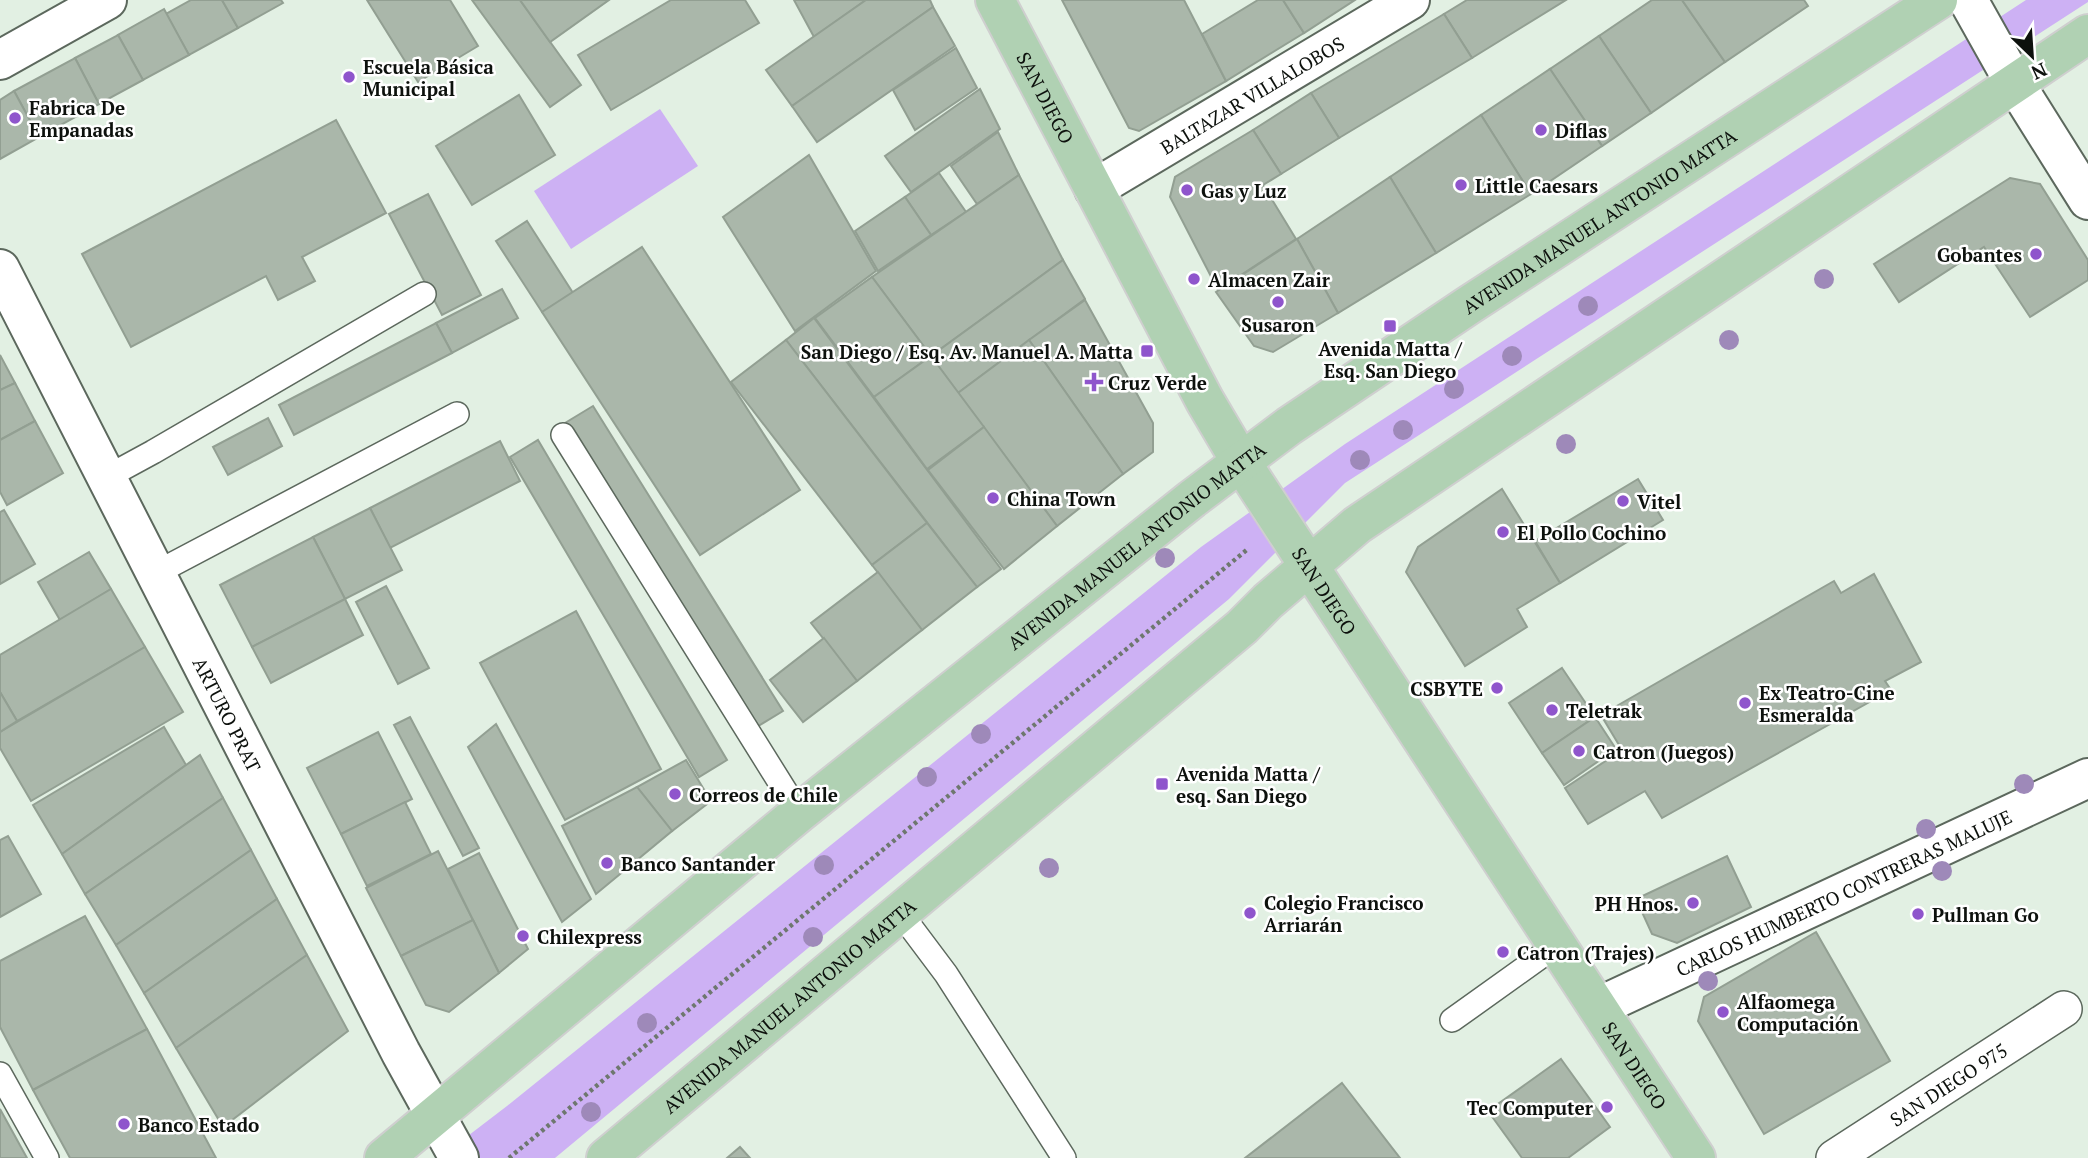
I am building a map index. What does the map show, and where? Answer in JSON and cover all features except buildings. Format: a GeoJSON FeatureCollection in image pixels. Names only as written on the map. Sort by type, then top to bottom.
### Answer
{"type":"FeatureCollection","features":[{"type":"Feature","properties":{"kind":"main road","name":"SAN DIEGO"},"geometry":{"type":"LineString","coordinates":[[995,0],[1205,401],[1241,462],[1696,1158]]}},
{"type":"Feature","properties":{"kind":"main road","name":"AVENIDA MANUEL ANTONIO MATTA"},"geometry":{"type":"LineString","coordinates":[[384,1158],[799,813],[1192,499],[1289,426],[1469,304],[1938,0]]}},
{"type":"Feature","properties":{"kind":"main road","name":"AVENIDA MANUEL ANTONIO MATTA"},"geometry":{"type":"LineString","coordinates":[[606,1158],[1242,627],[1268,601],[1357,525],[2088,34]]}},
{"type":"Feature","properties":{"kind":"street"},"geometry":{"type":"LineString","coordinates":[[0,61],[107,0]]}},
{"type":"Feature","properties":{"kind":"street","name":"BALTAZAR VILLALOBOS"},"geometry":{"type":"LineString","coordinates":[[1094,189],[1410,0]]}},
{"type":"Feature","properties":{"kind":"street"},"geometry":{"type":"LineString","coordinates":[[1968,0],[2014,82],[2088,200]]}},
{"type":"Feature","properties":{"kind":"street","name":"ARTURO PRAT"},"geometry":{"type":"LineString","coordinates":[[0,269],[459,1158]]}},
{"type":"Feature","properties":{"kind":"street","name":"CARLOS HUMBERTO CONTRERAS MALUJE"},"geometry":{"type":"LineString","coordinates":[[1598,1007],[2088,778]]}},
{"type":"Feature","properties":{"kind":"street","name":"SAN DIEGO 975"},"geometry":{"type":"LineString","coordinates":[[1834,1158],[2064,1009]]}},
{"type":"Feature","properties":{"kind":"lane"},"geometry":{"type":"LineString","coordinates":[[107,477],[424,294]]}},
{"type":"Feature","properties":{"kind":"lane"},"geometry":{"type":"LineString","coordinates":[[156,573],[457,414]]}},
{"type":"Feature","properties":{"kind":"lane"},"geometry":{"type":"LineString","coordinates":[[563,435],[799,813]]}},
{"type":"Feature","properties":{"kind":"lane"},"geometry":{"type":"LineString","coordinates":[[901,914],[946,974],[1064,1158]]}},
{"type":"Feature","properties":{"kind":"lane"},"geometry":{"type":"LineString","coordinates":[[1452,1020],[1558,945]]}},
{"type":"Feature","properties":{"kind":"lane"},"geometry":{"type":"LineString","coordinates":[[0,1074],[47,1158]]}},
{"type":"Feature","properties":{"kind":"path"},"geometry":{"type":"LineString","coordinates":[[509,1158],[1280,523]]}},
{"type":"Feature","properties":{"kind":"shaded area"},"geometry":{"type":"Polygon","coordinates":[[[2026,0],[2088,2],[1345,483],[1229,599],[555,1158],[439,1158],[1201,547],[1345,444],[2026,0]]]}},
{"type":"Feature","properties":{"kind":"shaded area"},"geometry":{"type":"Polygon","coordinates":[[[660,109],[698,166],[571,249],[534,191],[660,109]]]}},
{"type":"Feature","properties":{"kind":"place","name":"Escuela Básica Municipal"},"geometry":{"type":"Point","coordinates":[349,77]}},
{"type":"Feature","properties":{"kind":"place","name":"Fabrica De Empanadas"},"geometry":{"type":"Point","coordinates":[15,118]}},
{"type":"Feature","properties":{"kind":"place","name":"Diflas"},"geometry":{"type":"Point","coordinates":[1541,130]}},
{"type":"Feature","properties":{"kind":"place","name":"Little Caesars"},"geometry":{"type":"Point","coordinates":[1461,185]}},
{"type":"Feature","properties":{"kind":"place","name":"Gas y Luz"},"geometry":{"type":"Point","coordinates":[1187,190]}},
{"type":"Feature","properties":{"kind":"place","name":"Gobantes"},"geometry":{"type":"Point","coordinates":[2036,254]}},
{"type":"Feature","properties":{"kind":"place","name":"Almacen Zair"},"geometry":{"type":"Point","coordinates":[1194,279]}},
{"type":"Feature","properties":{"kind":"place","name":"Susaron"},"geometry":{"type":"Point","coordinates":[1278,302]}},
{"type":"Feature","properties":{"kind":"place","name":"Avenida Matta / Esq. San Diego"},"geometry":{"type":"Point","coordinates":[1390,326]}},
{"type":"Feature","properties":{"kind":"place","name":"San Diego / Esq. Av. Manuel A. Matta"},"geometry":{"type":"Point","coordinates":[1147,351]}},
{"type":"Feature","properties":{"kind":"place","name":"Cruz Verde"},"geometry":{"type":"Point","coordinates":[1094,382]}},
{"type":"Feature","properties":{"kind":"place","name":"China Town"},"geometry":{"type":"Point","coordinates":[993,498]}},
{"type":"Feature","properties":{"kind":"place","name":"Vitel"},"geometry":{"type":"Point","coordinates":[1623,501]}},
{"type":"Feature","properties":{"kind":"place","name":"El Pollo Cochino"},"geometry":{"type":"Point","coordinates":[1503,532]}},
{"type":"Feature","properties":{"kind":"place","name":"CSBYTE"},"geometry":{"type":"Point","coordinates":[1497,688]}},
{"type":"Feature","properties":{"kind":"place","name":"Ex Teatro-Cine Esmeralda"},"geometry":{"type":"Point","coordinates":[1745,703]}},
{"type":"Feature","properties":{"kind":"place","name":"Teletrak"},"geometry":{"type":"Point","coordinates":[1552,710]}},
{"type":"Feature","properties":{"kind":"place","name":"Catron (Juegos)"},"geometry":{"type":"Point","coordinates":[1579,751]}},
{"type":"Feature","properties":{"kind":"place","name":"Avenida Matta / esq. San Diego"},"geometry":{"type":"Point","coordinates":[1162,784]}},
{"type":"Feature","properties":{"kind":"place","name":"Correos de Chile"},"geometry":{"type":"Point","coordinates":[675,794]}},
{"type":"Feature","properties":{"kind":"place","name":"Banco Santander"},"geometry":{"type":"Point","coordinates":[607,863]}},
{"type":"Feature","properties":{"kind":"place","name":"PH Hnos."},"geometry":{"type":"Point","coordinates":[1693,903]}},
{"type":"Feature","properties":{"kind":"place","name":"Colegio Francisco Arriarán"},"geometry":{"type":"Point","coordinates":[1250,913]}},
{"type":"Feature","properties":{"kind":"place","name":"Pullman Go"},"geometry":{"type":"Point","coordinates":[1918,914]}},
{"type":"Feature","properties":{"kind":"place","name":"Chilexpress"},"geometry":{"type":"Point","coordinates":[523,936]}},
{"type":"Feature","properties":{"kind":"place","name":"Catron (Trajes)"},"geometry":{"type":"Point","coordinates":[1503,952]}},
{"type":"Feature","properties":{"kind":"place","name":"Alfaomega Computación"},"geometry":{"type":"Point","coordinates":[1723,1012]}},
{"type":"Feature","properties":{"kind":"place","name":"Tec Computer"},"geometry":{"type":"Point","coordinates":[1607,1107]}},
{"type":"Feature","properties":{"kind":"place","name":"Banco Estado"},"geometry":{"type":"Point","coordinates":[124,1124]}}]}
